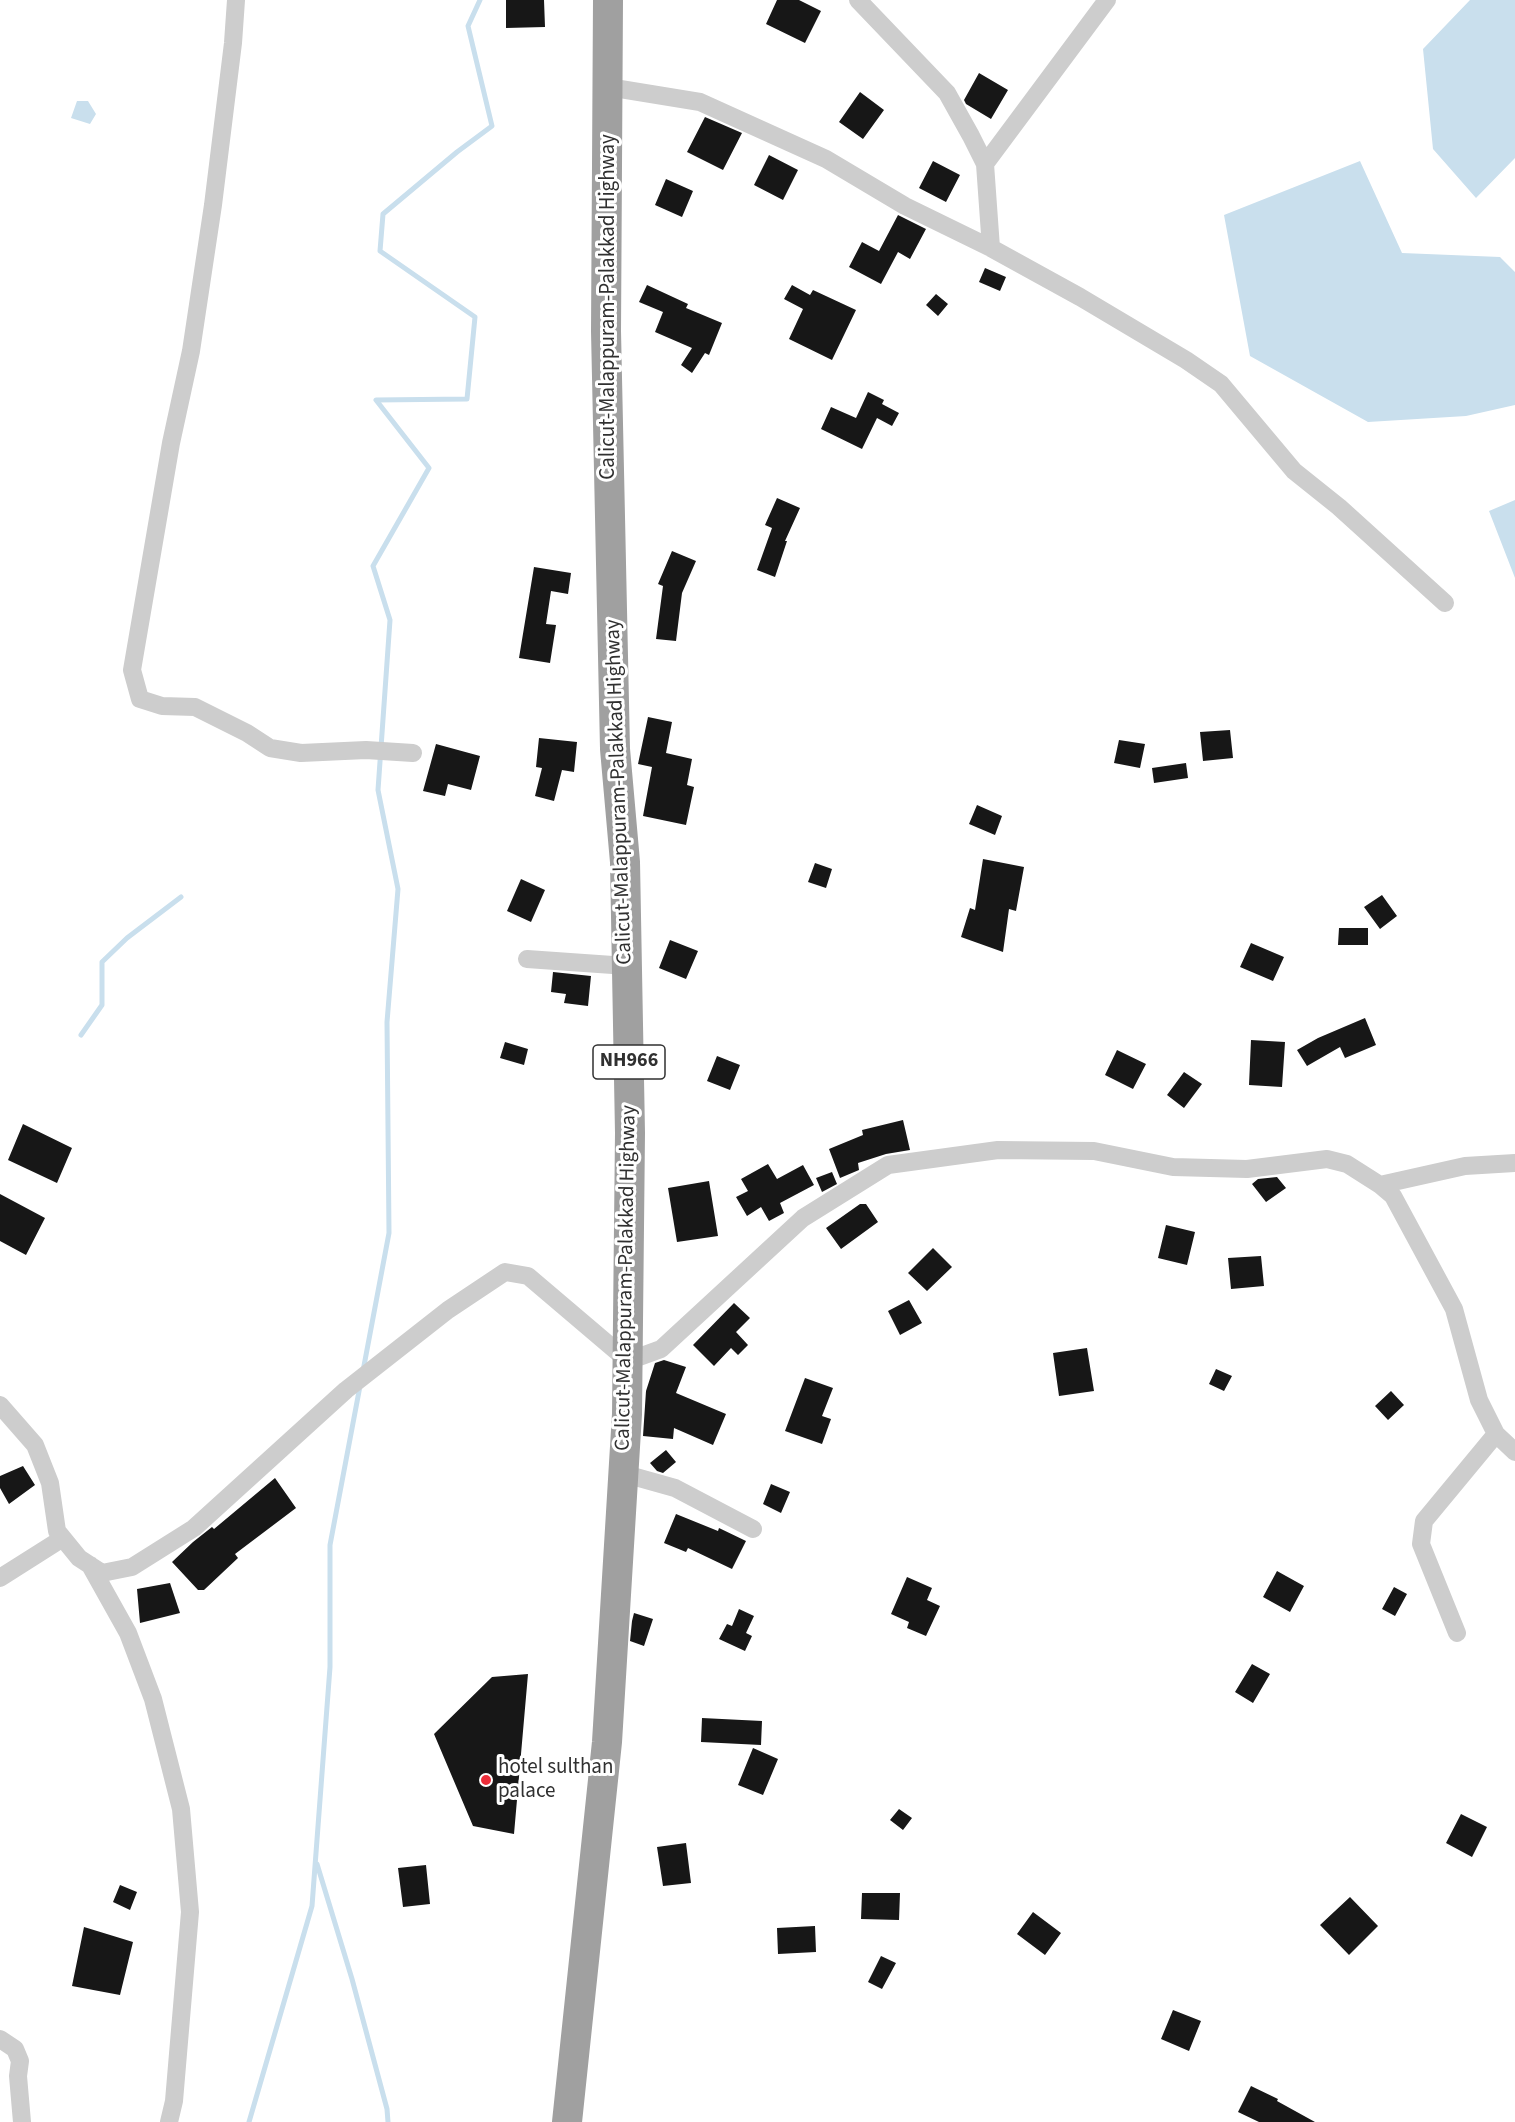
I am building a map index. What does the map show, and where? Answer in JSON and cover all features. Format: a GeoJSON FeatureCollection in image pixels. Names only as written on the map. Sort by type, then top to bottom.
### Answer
{"type":"FeatureCollection","features":[{"type":"Feature","properties":{"kind":"highway","name":"Calicut-Malappuram-Palakkad Highway"},"geometry":{"type":"LineString","coordinates":[[567,2122],[606,1743],[625,1474],[628,1360],[630,1133],[625,862],[615,749],[606,331],[608,0]]}},
{"type":"Feature","properties":{"kind":"street"},"geometry":{"type":"LineString","coordinates":[[236,0],[233,43],[213,205],[191,351],[171,443],[132,670],[140,699],[162,706],[195,707],[247,733],[270,748],[301,753],[366,750],[404,752]]}},
{"type":"Feature","properties":{"kind":"street"},"geometry":{"type":"LineString","coordinates":[[858,0],[947,93],[985,164],[991,248]]}},
{"type":"Feature","properties":{"kind":"street"},"geometry":{"type":"LineString","coordinates":[[985,164],[1107,0]]}},
{"type":"Feature","properties":{"kind":"street"},"geometry":{"type":"LineString","coordinates":[[608,87],[700,102],[826,159],[905,206],[991,248],[1186,360],[1221,384],[1294,471],[1339,507],[1445,603]]}},
{"type":"Feature","properties":{"kind":"street"},"geometry":{"type":"LineString","coordinates":[[527,959],[627,966]]}},
{"type":"Feature","properties":{"kind":"street"},"geometry":{"type":"LineString","coordinates":[[0,1405],[35,1445],[50,1483],[57,1531],[78,1558],[102,1573],[132,1567],[194,1528],[346,1390],[448,1310],[505,1272],[528,1276],[628,1360],[661,1349],[803,1218],[888,1165],[998,1150],[1094,1151],[1173,1167],[1246,1168],[1327,1159],[1347,1164],[1380,1185],[1393,1196],[1454,1309],[1479,1400],[1496,1434],[1515,1452]]}},
{"type":"Feature","properties":{"kind":"street"},"geometry":{"type":"LineString","coordinates":[[1380,1185],[1465,1166],[1515,1163]]}},
{"type":"Feature","properties":{"kind":"street"},"geometry":{"type":"LineString","coordinates":[[1457,1633],[1421,1544],[1424,1521],[1496,1434]]}},
{"type":"Feature","properties":{"kind":"street"},"geometry":{"type":"LineString","coordinates":[[625,1474],[675,1488],[753,1529]]}},
{"type":"Feature","properties":{"kind":"street"},"geometry":{"type":"LineString","coordinates":[[0,1578],[63,1538]]}},
{"type":"Feature","properties":{"kind":"street"},"geometry":{"type":"LineString","coordinates":[[90,1565],[128,1633],[153,1699],[181,1809],[190,1912],[174,2101],[169,2122]]}},
{"type":"Feature","properties":{"kind":"street"},"geometry":{"type":"LineString","coordinates":[[0,2039],[15,2049],[20,2061],[18,2076],[22,2122]]}},
{"type":"Feature","properties":{"kind":"water"},"geometry":{"type":"Polygon","coordinates":[[[1470,0],[1515,0],[1515,158],[1476,198],[1433,149],[1423,49],[1470,0]]]}},
{"type":"Feature","properties":{"kind":"water"},"geometry":{"type":"Polygon","coordinates":[[[77,101],[88,101],[96,114],[90,124],[71,118],[77,101]]]}},
{"type":"Feature","properties":{"kind":"water"},"geometry":{"type":"Polygon","coordinates":[[[1360,161],[1402,253],[1500,257],[1515,272],[1515,405],[1466,416],[1368,422],[1250,356],[1224,215],[1360,161]]]}},
{"type":"Feature","properties":{"kind":"water"},"geometry":{"type":"Polygon","coordinates":[[[1515,500],[1515,578],[1489,511],[1515,500]]]}},
{"type":"Feature","properties":{"kind":"building"},"geometry":{"type":"Polygon","coordinates":[[[506,0],[544,0],[545,27],[506,28],[506,0]]]}},
{"type":"Feature","properties":{"kind":"building"},"geometry":{"type":"Polygon","coordinates":[[[777,0],[799,0],[821,11],[805,43],[766,24],[777,0]]]}},
{"type":"Feature","properties":{"kind":"building"},"geometry":{"type":"Polygon","coordinates":[[[979,73],[1008,90],[991,119],[966,104],[964,100],[979,73]]]}},
{"type":"Feature","properties":{"kind":"building"},"geometry":{"type":"Polygon","coordinates":[[[860,92],[884,110],[863,139],[839,122],[860,92]]]}},
{"type":"Feature","properties":{"kind":"building"},"geometry":{"type":"Polygon","coordinates":[[[705,117],[742,133],[723,170],[687,152],[705,117]]]}},
{"type":"Feature","properties":{"kind":"building"},"geometry":{"type":"Polygon","coordinates":[[[769,155],[798,170],[783,200],[754,185],[769,155]]]}},
{"type":"Feature","properties":{"kind":"building"},"geometry":{"type":"Polygon","coordinates":[[[933,161],[960,175],[946,202],[919,188],[933,161]]]}},
{"type":"Feature","properties":{"kind":"building"},"geometry":{"type":"Polygon","coordinates":[[[666,179],[693,191],[682,217],[655,205],[666,179]]]}},
{"type":"Feature","properties":{"kind":"building"},"geometry":{"type":"Polygon","coordinates":[[[898,215],[926,229],[910,259],[898,252],[881,284],[849,267],[862,242],[879,251],[898,215]]]}},
{"type":"Feature","properties":{"kind":"building"},"geometry":{"type":"Polygon","coordinates":[[[985,268],[1006,277],[1000,291],[979,282],[985,268]]]}},
{"type":"Feature","properties":{"kind":"building"},"geometry":{"type":"Polygon","coordinates":[[[647,285],[688,304],[686,308],[722,323],[709,355],[705,353],[692,373],[681,365],[692,348],[655,332],[663,312],[639,302],[647,285]]]}},
{"type":"Feature","properties":{"kind":"building"},"geometry":{"type":"Polygon","coordinates":[[[792,285],[810,295],[813,290],[856,310],[832,360],[789,339],[803,309],[784,299],[792,285]]]}},
{"type":"Feature","properties":{"kind":"building"},"geometry":{"type":"Polygon","coordinates":[[[936,294],[948,304],[938,316],[926,305],[936,294]]]}},
{"type":"Feature","properties":{"kind":"building"},"geometry":{"type":"Polygon","coordinates":[[[868,392],[884,400],[882,404],[899,413],[892,426],[877,418],[862,449],[821,429],[831,407],[856,418],[868,392]]]}},
{"type":"Feature","properties":{"kind":"building"},"geometry":{"type":"Polygon","coordinates":[[[777,498],[800,508],[785,541],[787,541],[775,577],[757,570],[772,528],[765,525],[777,498]]]}},
{"type":"Feature","properties":{"kind":"building"},"geometry":{"type":"Polygon","coordinates":[[[672,551],[696,561],[682,593],[676,641],[656,639],[663,586],[658,584],[672,551]]]}},
{"type":"Feature","properties":{"kind":"building"},"geometry":{"type":"Polygon","coordinates":[[[534,567],[571,573],[568,594],[551,591],[546,624],[556,625],[550,663],[519,658],[534,567]]]}},
{"type":"Feature","properties":{"kind":"building"},"geometry":{"type":"Polygon","coordinates":[[[648,717],[672,722],[666,753],[692,759],[687,785],[694,787],[686,825],[643,816],[652,767],[638,764],[648,717]]]}},
{"type":"Feature","properties":{"kind":"building"},"geometry":{"type":"Polygon","coordinates":[[[1230,730],[1233,758],[1203,761],[1200,732],[1230,730]]]}},
{"type":"Feature","properties":{"kind":"building"},"geometry":{"type":"Polygon","coordinates":[[[539,738],[577,742],[574,772],[562,770],[554,801],[535,796],[542,768],[536,767],[539,738]]]}},
{"type":"Feature","properties":{"kind":"building"},"geometry":{"type":"Polygon","coordinates":[[[1119,740],[1145,744],[1140,768],[1114,763],[1119,740]]]}},
{"type":"Feature","properties":{"kind":"building"},"geometry":{"type":"Polygon","coordinates":[[[436,744],[480,756],[471,790],[448,784],[445,796],[423,791],[436,744]]]}},
{"type":"Feature","properties":{"kind":"building"},"geometry":{"type":"Polygon","coordinates":[[[1186,763],[1188,778],[1154,783],[1152,768],[1186,763]]]}},
{"type":"Feature","properties":{"kind":"building"},"geometry":{"type":"Polygon","coordinates":[[[977,805],[1002,816],[995,835],[969,824],[977,805]]]}},
{"type":"Feature","properties":{"kind":"building"},"geometry":{"type":"Polygon","coordinates":[[[983,859],[1024,867],[1016,911],[1009,909],[1003,952],[961,937],[970,908],[975,910],[983,859]]]}},
{"type":"Feature","properties":{"kind":"building"},"geometry":{"type":"Polygon","coordinates":[[[815,863],[832,869],[826,888],[808,882],[815,863]]]}},
{"type":"Feature","properties":{"kind":"building"},"geometry":{"type":"Polygon","coordinates":[[[521,879],[545,890],[531,922],[507,911],[521,879]]]}},
{"type":"Feature","properties":{"kind":"building"},"geometry":{"type":"Polygon","coordinates":[[[1382,895],[1397,916],[1380,929],[1364,907],[1382,895]]]}},
{"type":"Feature","properties":{"kind":"building"},"geometry":{"type":"Polygon","coordinates":[[[1339,928],[1368,928],[1368,945],[1338,945],[1339,928]]]}},
{"type":"Feature","properties":{"kind":"building"},"geometry":{"type":"Polygon","coordinates":[[[670,940],[698,951],[686,979],[659,968],[670,940]]]}},
{"type":"Feature","properties":{"kind":"building"},"geometry":{"type":"Polygon","coordinates":[[[1251,943],[1284,957],[1273,981],[1240,967],[1251,943]]]}},
{"type":"Feature","properties":{"kind":"building"},"geometry":{"type":"Polygon","coordinates":[[[553,972],[591,976],[588,1006],[564,1003],[566,994],[551,992],[553,972]]]}},
{"type":"Feature","properties":{"kind":"building"},"geometry":{"type":"Polygon","coordinates":[[[1365,1018],[1376,1045],[1345,1058],[1340,1047],[1307,1066],[1297,1050],[1318,1038],[1365,1018]]]}},
{"type":"Feature","properties":{"kind":"building"},"geometry":{"type":"Polygon","coordinates":[[[1251,1040],[1285,1042],[1282,1087],[1249,1085],[1251,1040]]]}},
{"type":"Feature","properties":{"kind":"building"},"geometry":{"type":"Polygon","coordinates":[[[505,1042],[528,1049],[524,1065],[500,1058],[505,1042]]]}},
{"type":"Feature","properties":{"kind":"building"},"geometry":{"type":"Polygon","coordinates":[[[1117,1050],[1146,1064],[1133,1089],[1105,1075],[1117,1050]]]}},
{"type":"Feature","properties":{"kind":"building"},"geometry":{"type":"Polygon","coordinates":[[[717,1056],[740,1065],[730,1090],[707,1081],[717,1056]]]}},
{"type":"Feature","properties":{"kind":"building"},"geometry":{"type":"Polygon","coordinates":[[[1184,1072],[1202,1084],[1184,1108],[1167,1095],[1184,1072]]]}},
{"type":"Feature","properties":{"kind":"building"},"geometry":{"type":"Polygon","coordinates":[[[903,1120],[910,1150],[886,1154],[858,1163],[859,1170],[840,1178],[829,1149],[863,1135],[862,1130],[903,1120]]]}},
{"type":"Feature","properties":{"kind":"building"},"geometry":{"type":"Polygon","coordinates":[[[23,1124],[72,1148],[57,1183],[8,1160],[23,1124]]]}},
{"type":"Feature","properties":{"kind":"building"},"geometry":{"type":"Polygon","coordinates":[[[768,1164],[777,1179],[803,1165],[814,1185],[780,1203],[784,1213],[769,1221],[761,1207],[747,1216],[736,1197],[748,1191],[741,1179],[768,1164]]]}},
{"type":"Feature","properties":{"kind":"building"},"geometry":{"type":"Polygon","coordinates":[[[832,1172],[837,1184],[822,1192],[816,1178],[832,1172]]]}},
{"type":"Feature","properties":{"kind":"building"},"geometry":{"type":"Polygon","coordinates":[[[1277,1177],[1286,1188],[1266,1202],[1252,1184],[1258,1179],[1277,1177]]]}},
{"type":"Feature","properties":{"kind":"building"},"geometry":{"type":"Polygon","coordinates":[[[709,1181],[718,1236],[677,1242],[668,1188],[709,1181]]]}},
{"type":"Feature","properties":{"kind":"building"},"geometry":{"type":"Polygon","coordinates":[[[0,1194],[45,1218],[26,1255],[0,1241],[0,1194]]]}},
{"type":"Feature","properties":{"kind":"building"},"geometry":{"type":"Polygon","coordinates":[[[860,1204],[866,1204],[878,1222],[841,1249],[826,1228],[860,1204]]]}},
{"type":"Feature","properties":{"kind":"building"},"geometry":{"type":"Polygon","coordinates":[[[1166,1225],[1195,1232],[1187,1265],[1158,1258],[1166,1225]]]}},
{"type":"Feature","properties":{"kind":"building"},"geometry":{"type":"Polygon","coordinates":[[[933,1248],[952,1267],[927,1291],[908,1273],[933,1248]]]}},
{"type":"Feature","properties":{"kind":"building"},"geometry":{"type":"Polygon","coordinates":[[[1261,1256],[1264,1286],[1231,1289],[1228,1258],[1261,1256]]]}},
{"type":"Feature","properties":{"kind":"building"},"geometry":{"type":"Polygon","coordinates":[[[909,1300],[922,1323],[900,1335],[888,1311],[909,1300]]]}},
{"type":"Feature","properties":{"kind":"building"},"geometry":{"type":"Polygon","coordinates":[[[734,1303],[750,1318],[736,1332],[748,1345],[738,1355],[731,1348],[714,1366],[693,1345],[734,1303]]]}},
{"type":"Feature","properties":{"kind":"building"},"geometry":{"type":"Polygon","coordinates":[[[1087,1348],[1094,1391],[1059,1396],[1053,1353],[1087,1348]]]}},
{"type":"Feature","properties":{"kind":"building"},"geometry":{"type":"Polygon","coordinates":[[[664,1360],[686,1367],[676,1393],[726,1414],[713,1445],[674,1428],[673,1439],[643,1436],[646,1391],[655,1363],[664,1360]]]}},
{"type":"Feature","properties":{"kind":"building"},"geometry":{"type":"Polygon","coordinates":[[[1216,1369],[1232,1376],[1224,1391],[1209,1384],[1216,1369]]]}},
{"type":"Feature","properties":{"kind":"building"},"geometry":{"type":"Polygon","coordinates":[[[805,1378],[833,1388],[822,1416],[831,1419],[822,1444],[785,1431],[805,1378]]]}},
{"type":"Feature","properties":{"kind":"building"},"geometry":{"type":"Polygon","coordinates":[[[1391,1391],[1404,1405],[1388,1420],[1375,1406],[1391,1391]]]}},
{"type":"Feature","properties":{"kind":"building"},"geometry":{"type":"Polygon","coordinates":[[[666,1450],[676,1462],[663,1473],[657,1471],[650,1463],[666,1450]]]}},
{"type":"Feature","properties":{"kind":"building"},"geometry":{"type":"Polygon","coordinates":[[[23,1466],[35,1485],[9,1504],[0,1488],[0,1476],[23,1466]]]}},
{"type":"Feature","properties":{"kind":"building"},"geometry":{"type":"Polygon","coordinates":[[[275,1478],[296,1508],[235,1554],[238,1558],[204,1590],[198,1590],[172,1562],[193,1542],[212,1527],[214,1529],[275,1478]]]}},
{"type":"Feature","properties":{"kind":"building"},"geometry":{"type":"Polygon","coordinates":[[[771,1484],[790,1492],[781,1513],[763,1504],[771,1484]]]}},
{"type":"Feature","properties":{"kind":"building"},"geometry":{"type":"Polygon","coordinates":[[[676,1514],[718,1531],[719,1528],[746,1541],[732,1569],[688,1548],[686,1552],[664,1543],[676,1514]]]}},
{"type":"Feature","properties":{"kind":"building"},"geometry":{"type":"Polygon","coordinates":[[[1277,1571],[1304,1586],[1290,1612],[1263,1597],[1277,1571]]]}},
{"type":"Feature","properties":{"kind":"building"},"geometry":{"type":"Polygon","coordinates":[[[907,1577],[932,1588],[927,1600],[940,1606],[926,1636],[907,1628],[909,1622],[891,1614],[907,1577]]]}},
{"type":"Feature","properties":{"kind":"building"},"geometry":{"type":"Polygon","coordinates":[[[170,1583],[180,1613],[140,1623],[137,1589],[170,1583]]]}},
{"type":"Feature","properties":{"kind":"building"},"geometry":{"type":"Polygon","coordinates":[[[1394,1587],[1407,1594],[1395,1616],[1382,1609],[1394,1587]]]}},
{"type":"Feature","properties":{"kind":"building"},"geometry":{"type":"Polygon","coordinates":[[[739,1609],[754,1616],[746,1633],[752,1636],[745,1651],[719,1639],[727,1624],[732,1626],[739,1609]]]}},
{"type":"Feature","properties":{"kind":"building"},"geometry":{"type":"Polygon","coordinates":[[[634,1613],[653,1619],[644,1646],[630,1641],[634,1613]]]}},
{"type":"Feature","properties":{"kind":"building"},"geometry":{"type":"Polygon","coordinates":[[[1252,1664],[1270,1674],[1253,1703],[1235,1692],[1252,1664]]]}},
{"type":"Feature","properties":{"kind":"building","name":"hotel sulthan palace"},"geometry":{"type":"Polygon","coordinates":[[[528,1674],[514,1834],[473,1826],[434,1734],[492,1677],[528,1674]]]}},
{"type":"Feature","properties":{"kind":"building"},"geometry":{"type":"Polygon","coordinates":[[[702,1718],[762,1721],[761,1745],[701,1742],[702,1718]]]}},
{"type":"Feature","properties":{"kind":"building"},"geometry":{"type":"Polygon","coordinates":[[[753,1748],[778,1759],[763,1795],[738,1785],[753,1748]]]}},
{"type":"Feature","properties":{"kind":"building"},"geometry":{"type":"Polygon","coordinates":[[[899,1809],[912,1818],[903,1830],[890,1820],[899,1809]]]}},
{"type":"Feature","properties":{"kind":"building"},"geometry":{"type":"Polygon","coordinates":[[[1461,1814],[1487,1827],[1472,1857],[1446,1843],[1461,1814]]]}},
{"type":"Feature","properties":{"kind":"building"},"geometry":{"type":"Polygon","coordinates":[[[686,1843],[691,1883],[663,1886],[657,1847],[686,1843]]]}},
{"type":"Feature","properties":{"kind":"building"},"geometry":{"type":"Polygon","coordinates":[[[426,1865],[430,1904],[403,1907],[398,1868],[426,1865]]]}},
{"type":"Feature","properties":{"kind":"building"},"geometry":{"type":"Polygon","coordinates":[[[120,1885],[137,1892],[130,1910],[113,1902],[120,1885]]]}},
{"type":"Feature","properties":{"kind":"building"},"geometry":{"type":"Polygon","coordinates":[[[862,1893],[900,1893],[899,1920],[861,1919],[862,1893]]]}},
{"type":"Feature","properties":{"kind":"building"},"geometry":{"type":"Polygon","coordinates":[[[1350,1897],[1378,1926],[1349,1955],[1320,1925],[1350,1897]]]}},
{"type":"Feature","properties":{"kind":"building"},"geometry":{"type":"Polygon","coordinates":[[[1033,1912],[1061,1933],[1045,1955],[1017,1934],[1033,1912]]]}},
{"type":"Feature","properties":{"kind":"building"},"geometry":{"type":"Polygon","coordinates":[[[815,1926],[816,1952],[778,1954],[777,1928],[815,1926]]]}},
{"type":"Feature","properties":{"kind":"building"},"geometry":{"type":"Polygon","coordinates":[[[84,1927],[133,1942],[120,1995],[72,1986],[84,1927]]]}},
{"type":"Feature","properties":{"kind":"building"},"geometry":{"type":"Polygon","coordinates":[[[881,1956],[896,1963],[882,1989],[868,1982],[881,1956]]]}},
{"type":"Feature","properties":{"kind":"building"},"geometry":{"type":"Polygon","coordinates":[[[1173,2010],[1201,2021],[1189,2051],[1161,2039],[1173,2010]]]}},
{"type":"Feature","properties":{"kind":"building"},"geometry":{"type":"Polygon","coordinates":[[[1251,2086],[1278,2099],[1277,2101],[1315,2122],[1259,2122],[1238,2112],[1251,2086]]]}},
{"type":"Feature","properties":{"kind":"waterway"},"geometry":{"type":"LineString","coordinates":[[363,1371],[389,1233],[387,1022],[398,889],[378,790],[390,620],[373,566],[429,468],[376,400],[467,399],[475,317],[380,251],[383,214],[492,126],[468,26],[480,0]]}},
{"type":"Feature","properties":{"kind":"waterway"},"geometry":{"type":"LineString","coordinates":[[81,1035],[102,1005],[102,962],[127,938],[181,897]]}},
{"type":"Feature","properties":{"kind":"waterway"},"geometry":{"type":"LineString","coordinates":[[249,2122],[312,1906],[330,1667],[330,1545],[360,1386]]}},
{"type":"Feature","properties":{"kind":"waterway"},"geometry":{"type":"LineString","coordinates":[[317,1864],[352,1979],[387,2109],[388,2122]]}},
{"type":"Feature","properties":{"kind":"place","name":"hotel sulthan palace"},"geometry":{"type":"Point","coordinates":[486,1780]}}]}
